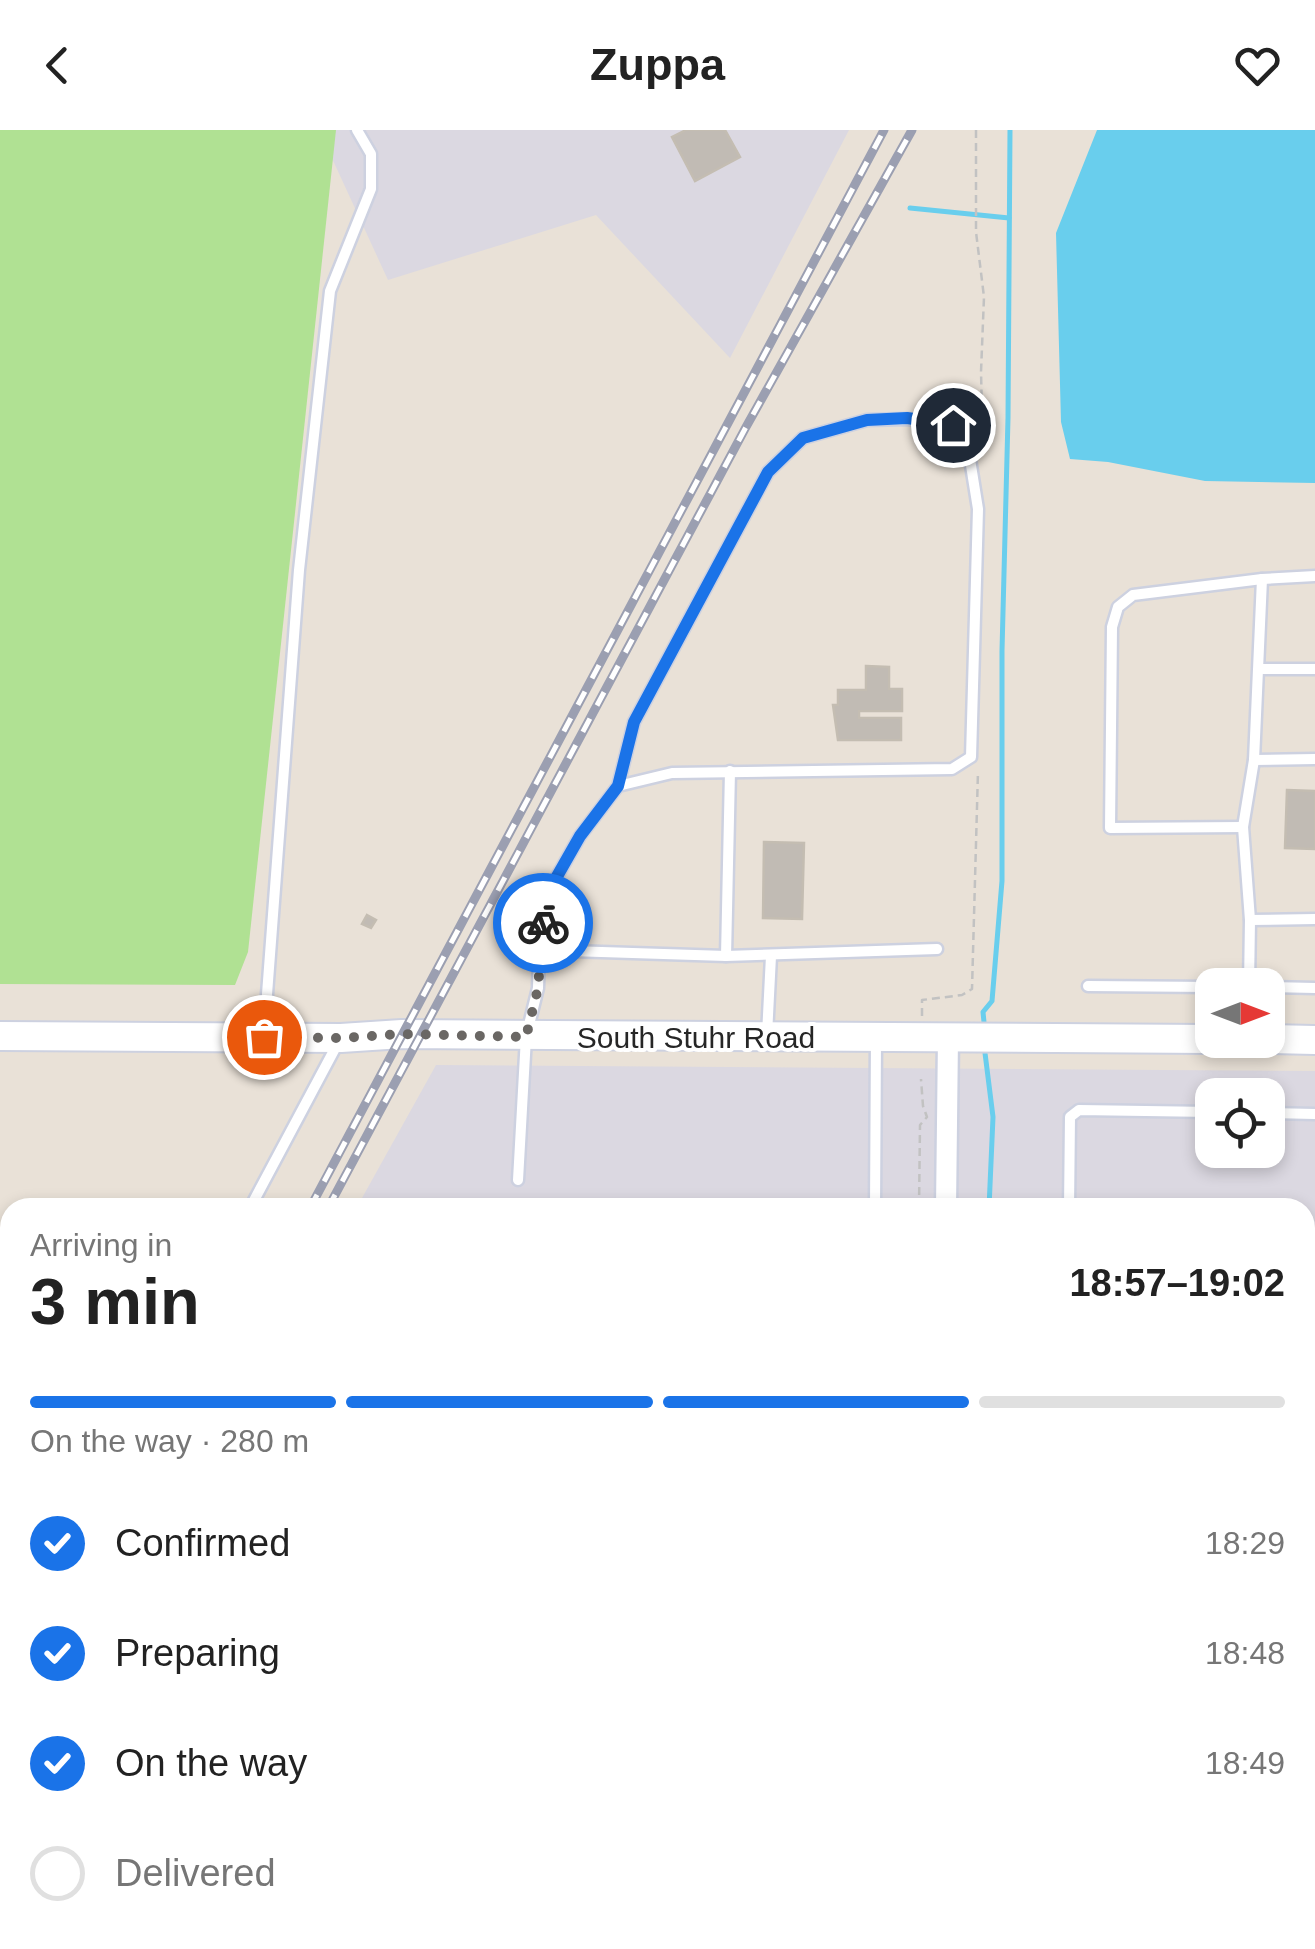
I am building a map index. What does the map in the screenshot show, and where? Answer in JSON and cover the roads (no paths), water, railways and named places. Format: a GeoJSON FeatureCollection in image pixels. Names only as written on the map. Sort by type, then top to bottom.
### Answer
{"type":"FeatureCollection","features":[{"type":"Feature","properties":{"kind":"main road","name":"South Stuhr Road"},"geometry":{"type":"LineString","coordinates":[[0,1036],[1195,1039]]}},
{"type":"Feature","properties":{"kind":"main road"},"geometry":{"type":"LineString","coordinates":[[1285,1040],[1315,1040]]}},
{"type":"Feature","properties":{"kind":"street"},"geometry":{"type":"LineString","coordinates":[[946,1198],[948,1037]]}},
{"type":"Feature","properties":{"kind":"lane"},"geometry":{"type":"LineString","coordinates":[[264,1037],[299,570],[330,292],[371,190],[372,154],[357,130]]}},
{"type":"Feature","properties":{"kind":"lane"},"geometry":{"type":"LineString","coordinates":[[518,1180],[526,1037],[538,988],[547,894],[580,836],[618,786],[634,722],[768,472],[803,438],[867,420],[907,418],[953,425],[968,453],[978,509],[971,758],[952,769],[672,773],[618,786]]}},
{"type":"Feature","properties":{"kind":"lane"},"geometry":{"type":"LineString","coordinates":[[1243,827],[1110,828],[1112,627],[1118,608],[1133,595],[1262,578],[1315,576]]}},
{"type":"Feature","properties":{"kind":"lane"},"geometry":{"type":"LineString","coordinates":[[1249,968],[1243,827],[1254,760],[1262,578]]}},
{"type":"Feature","properties":{"kind":"lane"},"geometry":{"type":"LineString","coordinates":[[1260,669],[1315,668]]}},
{"type":"Feature","properties":{"kind":"lane"},"geometry":{"type":"LineString","coordinates":[[1254,760],[1315,760]]}},
{"type":"Feature","properties":{"kind":"lane"},"geometry":{"type":"LineString","coordinates":[[726,956],[730,771]]}},
{"type":"Feature","properties":{"kind":"lane"},"geometry":{"type":"LineString","coordinates":[[1250,920],[1315,919]]}},
{"type":"Feature","properties":{"kind":"lane"},"geometry":{"type":"LineString","coordinates":[[539,950],[771,956],[937,949]]}},
{"type":"Feature","properties":{"kind":"lane"},"geometry":{"type":"LineString","coordinates":[[767,1037],[771,956]]}},
{"type":"Feature","properties":{"kind":"lane"},"geometry":{"type":"LineString","coordinates":[[1088,986],[1195,987]]}},
{"type":"Feature","properties":{"kind":"lane"},"geometry":{"type":"LineString","coordinates":[[1285,987],[1315,988]]}},
{"type":"Feature","properties":{"kind":"lane"},"geometry":{"type":"LineString","coordinates":[[875,1198],[876,1036]]}},
{"type":"Feature","properties":{"kind":"lane"},"geometry":{"type":"LineString","coordinates":[[255,1198],[341,1038]]}},
{"type":"Feature","properties":{"kind":"lane"},"geometry":{"type":"LineString","coordinates":[[1069,1198],[1070,1117],[1079,1110],[1195,1112]]}},
{"type":"Feature","properties":{"kind":"lane"},"geometry":{"type":"LineString","coordinates":[[1285,1113],[1315,1114]]}},
{"type":"Feature","properties":{"kind":"water"},"geometry":{"type":"Polygon","coordinates":[[[1097,130],[1315,130],[1315,483],[1205,481],[1108,462],[1070,459],[1061,422],[1056,233],[1097,130]]]}},
{"type":"Feature","properties":{"kind":"waterway"},"geometry":{"type":"LineString","coordinates":[[984,1022],[983,1012],[992,1001],[1002,881],[1010,130]]}},
{"type":"Feature","properties":{"kind":"waterway"},"geometry":{"type":"LineString","coordinates":[[910,208],[1009,218]]}},
{"type":"Feature","properties":{"kind":"waterway"},"geometry":{"type":"LineString","coordinates":[[985,1053],[993,1117],[989,1198]]}},
{"type":"Feature","properties":{"kind":"railway"},"geometry":{"type":"LineString","coordinates":[[315,1198],[884,130]]}},
{"type":"Feature","properties":{"kind":"railway"},"geometry":{"type":"LineString","coordinates":[[333,1198],[746,427],[912,130]]}}]}
